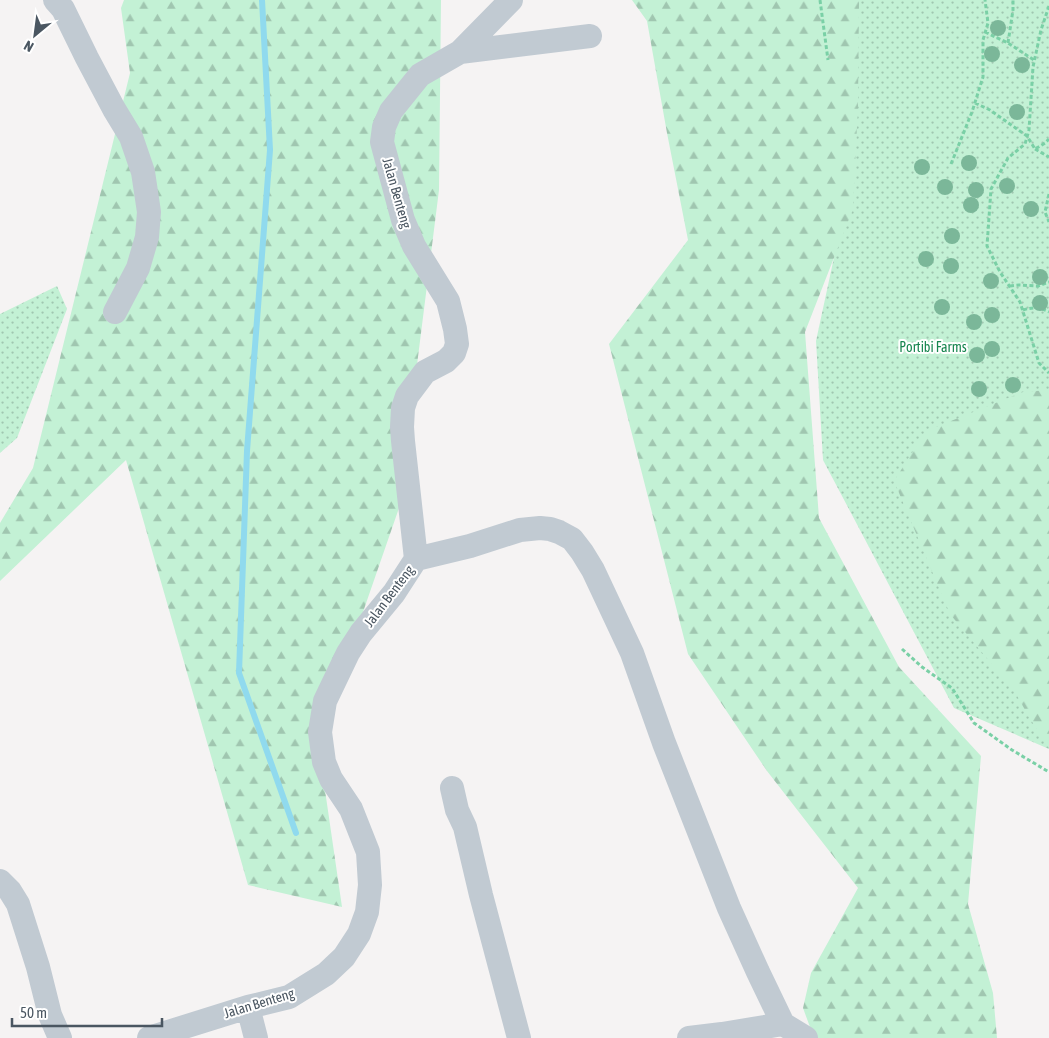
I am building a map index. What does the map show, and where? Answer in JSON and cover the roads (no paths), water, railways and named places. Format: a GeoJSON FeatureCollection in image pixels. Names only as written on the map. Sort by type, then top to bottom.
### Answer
{"type":"FeatureCollection","features":[{"type":"Feature","properties":{"kind":"street"},"geometry":{"type":"LineString","coordinates":[[55,0],[63,9],[130,137],[143,172],[149,212],[147,238],[138,268],[115,312]]}},
{"type":"Feature","properties":{"kind":"street","name":"Jalan Benteng"},"geometry":{"type":"LineString","coordinates":[[149,1038],[248,1006],[289,997],[326,974],[344,957],[359,934],[366,912],[370,884],[368,852],[351,809],[331,779],[324,762],[320,732],[325,701],[348,654],[361,633],[394,593],[416,559],[403,441],[403,408],[407,396],[426,372],[454,353],[457,344],[448,301],[414,246],[403,220],[382,142],[384,127],[391,111],[420,75],[460,52],[511,0]]}},
{"type":"Feature","properties":{"kind":"street"},"geometry":{"type":"LineString","coordinates":[[460,52],[590,36]]}},
{"type":"Feature","properties":{"kind":"street"},"geometry":{"type":"LineString","coordinates":[[416,559],[470,546],[520,530],[550,529],[572,539],[593,570],[632,653],[664,743],[729,908],[782,1024],[806,1038]]}},
{"type":"Feature","properties":{"kind":"street"},"geometry":{"type":"LineString","coordinates":[[452,788],[457,810],[465,827],[519,1038]]}},
{"type":"Feature","properties":{"kind":"street"},"geometry":{"type":"LineString","coordinates":[[0,881],[10,891],[18,904],[38,967],[50,1015],[60,1038]]}},
{"type":"Feature","properties":{"kind":"street"},"geometry":{"type":"LineString","coordinates":[[248,1006],[256,1038]]}},
{"type":"Feature","properties":{"kind":"street"},"geometry":{"type":"LineString","coordinates":[[689,1038],[782,1024]]}},
{"type":"Feature","properties":{"kind":"waterway"},"geometry":{"type":"LineString","coordinates":[[262,0],[270,150],[247,451],[239,673],[296,833]]}},
{"type":"Feature","properties":{"kind":"park label","name":"Portibi Farms"},"geometry":{"type":"Point","coordinates":[933,347]}}]}
